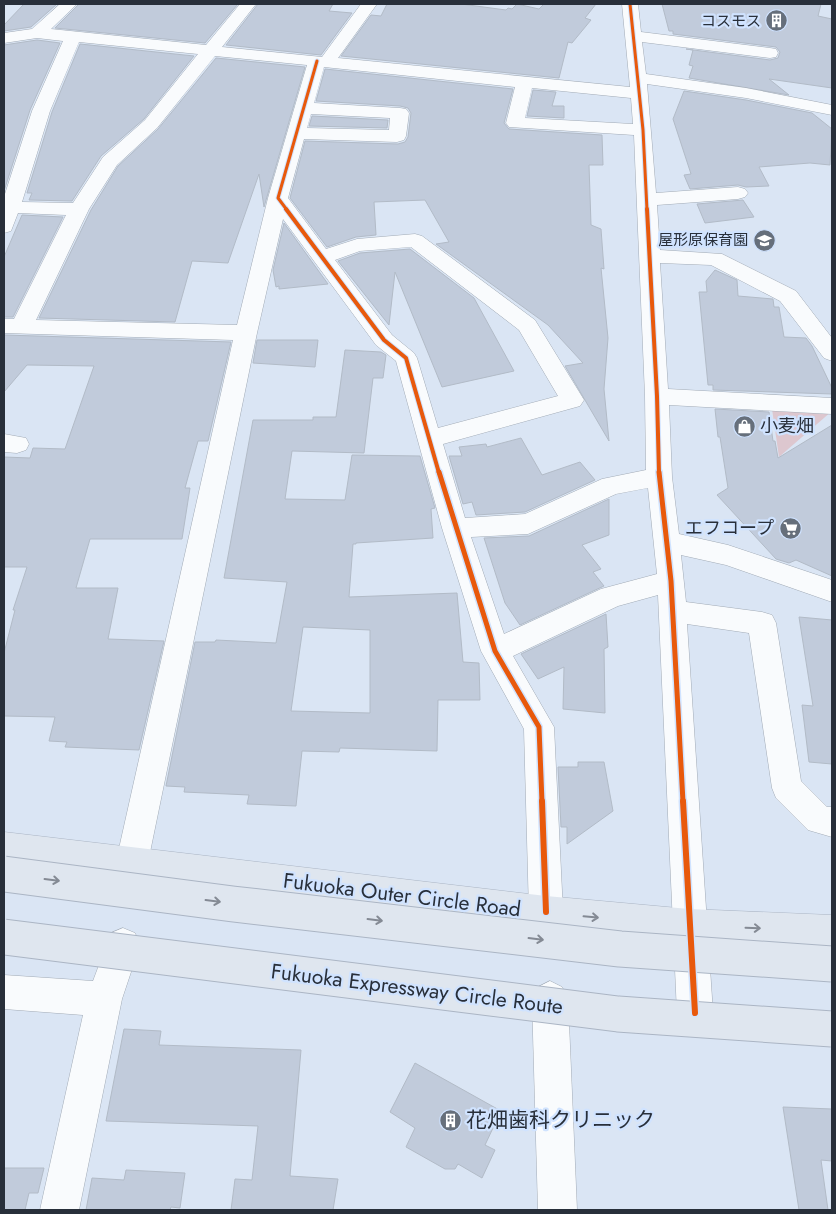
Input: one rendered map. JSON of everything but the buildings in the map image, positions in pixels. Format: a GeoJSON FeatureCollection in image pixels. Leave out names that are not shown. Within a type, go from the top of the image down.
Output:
{"type":"FeatureCollection","features":[{"type":"Feature","properties":{"kind":"highway","name":"Fukuoka Outer Circle Road"},"geometry":{"type":"LineString","coordinates":[[4,847],[546,912],[689,926],[832,932]]}},
{"type":"Feature","properties":{"kind":"highway"},"geometry":{"type":"LineString","coordinates":[[4,874],[233,904],[620,949],[832,964]]}},
{"type":"Feature","properties":{"kind":"highway"},"geometry":{"type":"LineString","coordinates":[[4,930],[550,999],[696,1013],[832,1021]]}},
{"type":"Feature","properties":{"kind":"highway","name":"Fukuoka Expressway Circle Route"},"geometry":{"type":"LineString","coordinates":[[4,937],[618,1014],[832,1029]]}},
{"type":"Feature","properties":{"kind":"street"},"geometry":{"type":"LineString","coordinates":[[38,33],[69,4]]}},
{"type":"Feature","properties":{"kind":"street"},"geometry":{"type":"LineString","coordinates":[[246,333],[13,326],[79,209],[110,161],[151,124],[248,4]]}},
{"type":"Feature","properties":{"kind":"street"},"geometry":{"type":"LineString","coordinates":[[132,862],[246,333],[278,198],[304,108],[322,62],[369,4]]}},
{"type":"Feature","properties":{"kind":"street"},"geometry":{"type":"LineString","coordinates":[[630,4],[643,130],[660,476],[671,581],[689,926],[696,1013]]}},
{"type":"Feature","properties":{"kind":"street"},"geometry":{"type":"LineString","coordinates":[[4,38],[38,33],[524,82],[639,85],[746,93],[832,110]]}},
{"type":"Feature","properties":{"kind":"street"},"geometry":{"type":"LineString","coordinates":[[634,36],[770,54]]}},
{"type":"Feature","properties":{"kind":"street"},"geometry":{"type":"LineString","coordinates":[[4,227],[7,207],[41,111],[73,37]]}},
{"type":"Feature","properties":{"kind":"street"},"geometry":{"type":"LineString","coordinates":[[524,82],[515,123],[643,130]]}},
{"type":"Feature","properties":{"kind":"street"},"geometry":{"type":"LineString","coordinates":[[296,133],[398,136],[400,113],[304,108]]}},
{"type":"Feature","properties":{"kind":"street"},"geometry":{"type":"LineString","coordinates":[[647,200],[738,193]]}},
{"type":"Feature","properties":{"kind":"street"},"geometry":{"type":"LineString","coordinates":[[278,198],[384,340],[406,358],[455,528],[495,651],[539,727],[546,912]]}},
{"type":"Feature","properties":{"kind":"street"},"geometry":{"type":"LineString","coordinates":[[7,207],[79,209]]}},
{"type":"Feature","properties":{"kind":"street"},"geometry":{"type":"LineString","coordinates":[[322,257],[357,246],[415,240],[527,325],[572,400],[429,439]]}},
{"type":"Feature","properties":{"kind":"street"},"geometry":{"type":"LineString","coordinates":[[650,256],[715,259],[788,296],[832,352]]}},
{"type":"Feature","properties":{"kind":"street"},"geometry":{"type":"LineString","coordinates":[[809,321],[832,323]]}},
{"type":"Feature","properties":{"kind":"street"},"geometry":{"type":"LineString","coordinates":[[657,396],[832,406]]}},
{"type":"Feature","properties":{"kind":"street"},"geometry":{"type":"LineString","coordinates":[[455,528],[528,524],[611,486],[660,476]]}},
{"type":"Feature","properties":{"kind":"street"},"geometry":{"type":"LineString","coordinates":[[666,542],[728,556],[832,591]]}},
{"type":"Feature","properties":{"kind":"street"},"geometry":{"type":"LineString","coordinates":[[495,651],[611,597],[671,581]]}},
{"type":"Feature","properties":{"kind":"street"},"geometry":{"type":"LineString","coordinates":[[672,611],[762,623],[787,788],[819,820],[832,822]]}},
{"type":"Feature","properties":{"kind":"street"},"geometry":{"type":"LineString","coordinates":[[59,1210],[104,999],[123,944]]}},
{"type":"Feature","properties":{"kind":"street"},"geometry":{"type":"LineString","coordinates":[[4,992],[104,999]]}},
{"type":"Feature","properties":{"kind":"street"},"geometry":{"type":"LineString","coordinates":[[550,999],[558,1210]]}},
{"type":"Feature","properties":{"kind":"shaded area"},"geometry":{"type":"Polygon","coordinates":[[[771,402],[832,406],[832,411],[779,457],[771,402]]]}},
{"type":"Feature","properties":{"kind":"cycle path"},"geometry":{"type":"LineString","coordinates":[[630,4],[643,130],[657,396],[659,477],[671,581],[695,1013]]}},
{"type":"Feature","properties":{"kind":"cycle path"},"geometry":{"type":"LineString","coordinates":[[317,61],[278,198],[384,340],[406,358],[455,528],[495,651],[539,727],[546,912]]}},
{"type":"Feature","properties":{"kind":"place","name":"コスモス"},"geometry":{"type":"Point","coordinates":[777,21]}},
{"type":"Feature","properties":{"kind":"place","name":"屋形原保育園"},"geometry":{"type":"Point","coordinates":[764,240]}},
{"type":"Feature","properties":{"kind":"place","name":"小麦畑"},"geometry":{"type":"Point","coordinates":[744,426]}},
{"type":"Feature","properties":{"kind":"place","name":"エフコープ"},"geometry":{"type":"Point","coordinates":[790,528]}},
{"type":"Feature","properties":{"kind":"place","name":"花畑歯科クリニック"},"geometry":{"type":"Point","coordinates":[450,1120]}}]}
